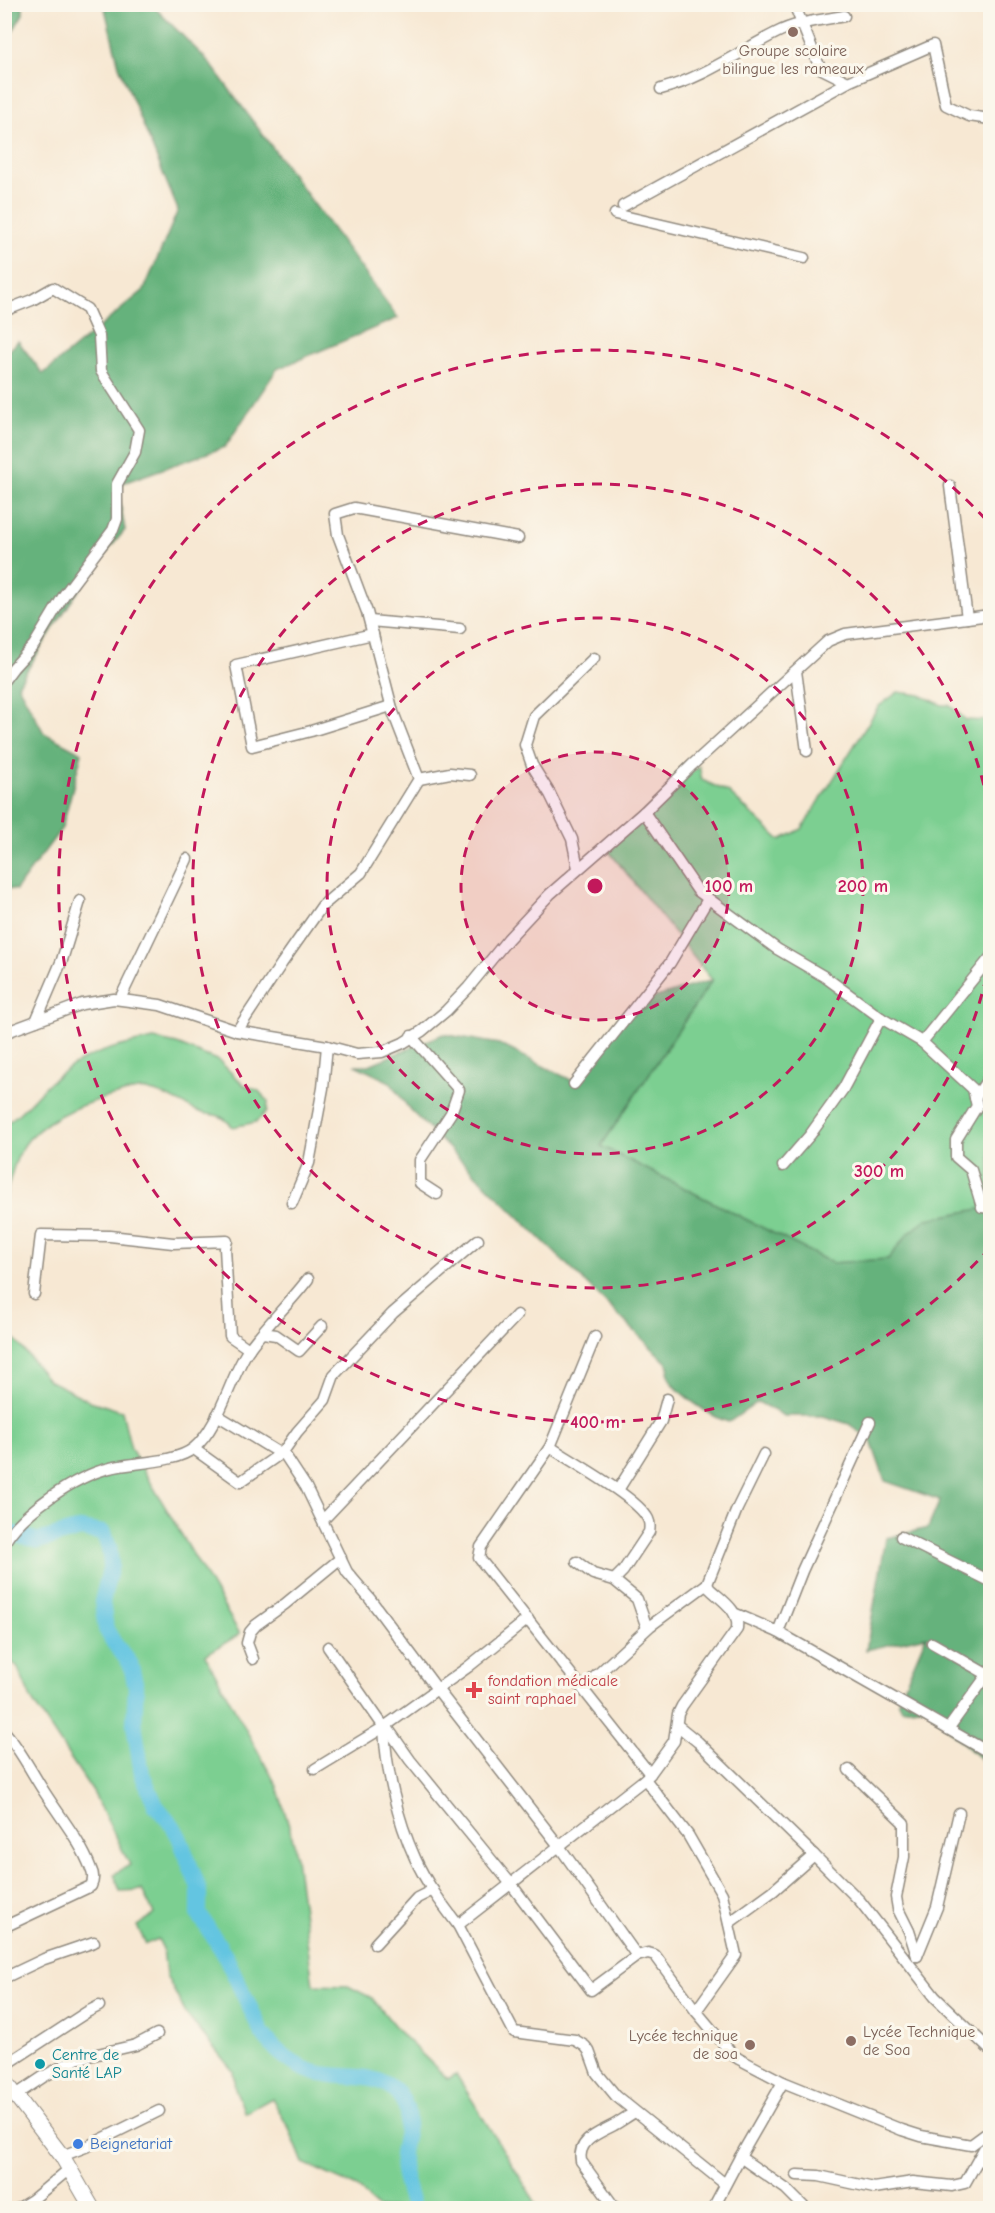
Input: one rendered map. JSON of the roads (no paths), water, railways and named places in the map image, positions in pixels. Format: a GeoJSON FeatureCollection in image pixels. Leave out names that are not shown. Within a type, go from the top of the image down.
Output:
{"type":"FeatureCollection","features":[{"type":"Feature","properties":{"kind":"main road"},"geometry":{"type":"LineString","coordinates":[[4,2080],[65,2163],[92,2208]]}},
{"type":"Feature","properties":{"kind":"street"},"geometry":{"type":"LineString","coordinates":[[794,4],[820,68],[848,82]]}},
{"type":"Feature","properties":{"kind":"street"},"geometry":{"type":"LineString","coordinates":[[661,89],[683,83],[777,32],[802,23],[844,16]]}},
{"type":"Feature","properties":{"kind":"street"},"geometry":{"type":"LineString","coordinates":[[804,258],[619,210],[848,82],[933,45],[946,105],[969,116],[990,119]]}},
{"type":"Feature","properties":{"kind":"street"},"geometry":{"type":"LineString","coordinates":[[4,311],[32,300],[52,288],[87,309],[99,336],[101,371],[139,430],[135,452],[117,484],[117,519],[113,530],[64,595],[34,645],[4,680]]}},
{"type":"Feature","properties":{"kind":"street"},"geometry":{"type":"LineString","coordinates":[[950,486],[967,618]]}},
{"type":"Feature","properties":{"kind":"street"},"geometry":{"type":"LineString","coordinates":[[419,779],[392,706],[370,621],[338,535],[335,514],[354,508],[518,538]]}},
{"type":"Feature","properties":{"kind":"street"},"geometry":{"type":"LineString","coordinates":[[4,1033],[82,1004],[96,1000],[120,999],[160,1005],[237,1031],[327,1046],[357,1054],[382,1052],[422,1031],[453,1003],[550,894],[644,812],[828,641],[845,634],[990,615]]}},
{"type":"Feature","properties":{"kind":"street"},"geometry":{"type":"LineString","coordinates":[[370,621],[460,629]]}},
{"type":"Feature","properties":{"kind":"street"},"geometry":{"type":"LineString","coordinates":[[373,634],[236,665],[252,746],[392,706]]}},
{"type":"Feature","properties":{"kind":"street"},"geometry":{"type":"LineString","coordinates":[[578,868],[572,839],[550,794],[532,765],[525,745],[534,716],[594,658]]}},
{"type":"Feature","properties":{"kind":"street"},"geometry":{"type":"LineString","coordinates":[[796,671],[807,751]]}},
{"type":"Feature","properties":{"kind":"street"},"geometry":{"type":"LineString","coordinates":[[237,1031],[322,906],[361,873],[419,779],[450,773],[470,775]]}},
{"type":"Feature","properties":{"kind":"street"},"geometry":{"type":"LineString","coordinates":[[644,812],[698,891],[777,949],[825,977],[881,1018],[922,1042],[973,1089],[977,1106],[956,1140],[956,1158],[971,1170],[982,1207],[990,1208]]}},
{"type":"Feature","properties":{"kind":"street"},"geometry":{"type":"LineString","coordinates":[[120,999],[187,860]]}},
{"type":"Feature","properties":{"kind":"street"},"geometry":{"type":"LineString","coordinates":[[574,1084],[670,963],[708,899]]}},
{"type":"Feature","properties":{"kind":"street"},"geometry":{"type":"LineString","coordinates":[[36,1021],[62,960],[80,901]]}},
{"type":"Feature","properties":{"kind":"street"},"geometry":{"type":"LineString","coordinates":[[922,1042],[990,958]]}},
{"type":"Feature","properties":{"kind":"street"},"geometry":{"type":"LineString","coordinates":[[783,1166],[810,1135],[843,1089],[881,1018]]}},
{"type":"Feature","properties":{"kind":"street"},"geometry":{"type":"LineString","coordinates":[[411,1036],[459,1090],[451,1113],[420,1160],[420,1183],[436,1194]]}},
{"type":"Feature","properties":{"kind":"street"},"geometry":{"type":"LineString","coordinates":[[292,1203],[309,1163],[323,1088],[327,1046]]}},
{"type":"Feature","properties":{"kind":"street"},"geometry":{"type":"LineString","coordinates":[[975,1098],[990,1076]]}},
{"type":"Feature","properties":{"kind":"street"},"geometry":{"type":"LineString","coordinates":[[34,1294],[41,1235],[110,1236],[173,1243],[226,1241],[230,1336],[249,1349]]}},
{"type":"Feature","properties":{"kind":"street"},"geometry":{"type":"LineString","coordinates":[[194,1449],[240,1482],[283,1452],[325,1400],[334,1375],[393,1313],[478,1240]]}},
{"type":"Feature","properties":{"kind":"street"},"geometry":{"type":"LineString","coordinates":[[4,1543],[17,1524],[50,1499],[88,1475],[111,1468],[150,1462],[194,1449],[206,1435],[217,1415],[249,1349],[308,1279]]}},
{"type":"Feature","properties":{"kind":"street"},"geometry":{"type":"LineString","coordinates":[[323,1520],[517,1315]]}},
{"type":"Feature","properties":{"kind":"street"},"geometry":{"type":"LineString","coordinates":[[263,1334],[276,1335],[299,1351],[322,1326]]}},
{"type":"Feature","properties":{"kind":"street"},"geometry":{"type":"LineString","coordinates":[[594,1337],[550,1447],[479,1552],[479,1558],[583,1688],[647,1776],[688,1835],[722,1894],[736,1955],[696,2011]]}},
{"type":"Feature","properties":{"kind":"street"},"geometry":{"type":"LineString","coordinates":[[618,1490],[661,1421],[667,1399]]}},
{"type":"Feature","properties":{"kind":"street"},"geometry":{"type":"LineString","coordinates":[[217,1415],[279,1453],[283,1452]]}},
{"type":"Feature","properties":{"kind":"street"},"geometry":{"type":"LineString","coordinates":[[778,1632],[802,1571],[870,1422]]}},
{"type":"Feature","properties":{"kind":"street"},"geometry":{"type":"LineString","coordinates":[[550,1447],[618,1490],[647,1516],[650,1525],[649,1532],[614,1580]]}},
{"type":"Feature","properties":{"kind":"street"},"geometry":{"type":"LineString","coordinates":[[283,1452],[306,1487],[347,1572],[559,1846],[637,1956]]}},
{"type":"Feature","properties":{"kind":"street"},"geometry":{"type":"LineString","coordinates":[[583,1688],[648,1628],[707,1584],[737,1509],[764,1454]]}},
{"type":"Feature","properties":{"kind":"street"},"geometry":{"type":"LineString","coordinates":[[901,1537],[990,1581]]}},
{"type":"Feature","properties":{"kind":"street"},"geometry":{"type":"LineString","coordinates":[[253,1659],[247,1643],[250,1632],[256,1625],[341,1558]]}},
{"type":"Feature","properties":{"kind":"street"},"geometry":{"type":"LineString","coordinates":[[577,1562],[592,1574],[614,1580],[637,1599],[648,1628]]}},
{"type":"Feature","properties":{"kind":"street"},"geometry":{"type":"LineString","coordinates":[[707,1584],[708,1588],[736,1614],[778,1632],[990,1752]]}},
{"type":"Feature","properties":{"kind":"street"},"geometry":{"type":"LineString","coordinates":[[458,1925],[647,1776],[674,1741],[678,1714],[682,1706],[737,1629],[736,1614]]}},
{"type":"Feature","properties":{"kind":"street"},"geometry":{"type":"LineString","coordinates":[[315,1769],[385,1727],[528,1619]]}},
{"type":"Feature","properties":{"kind":"street"},"geometry":{"type":"LineString","coordinates":[[933,1643],[990,1674],[948,1729]]}},
{"type":"Feature","properties":{"kind":"street"},"geometry":{"type":"LineString","coordinates":[[328,1647],[410,1760],[459,1818],[592,1990],[637,1956],[648,1953],[655,1955],[696,2011],[733,2055],[783,2082],[902,2130],[984,2147]]}},
{"type":"Feature","properties":{"kind":"street"},"geometry":{"type":"LineString","coordinates":[[677,1725],[698,1742],[860,1901],[935,1997],[990,2050]]}},
{"type":"Feature","properties":{"kind":"street"},"geometry":{"type":"LineString","coordinates":[[385,1727],[385,1745],[398,1806],[416,1860],[433,1890],[458,1925],[514,2032],[575,2040],[585,2046],[602,2080],[635,2112],[725,2184]]}},
{"type":"Feature","properties":{"kind":"street"},"geometry":{"type":"LineString","coordinates":[[4,1731],[18,1747],[66,1824],[91,1868],[94,1879],[91,1886],[4,1927]]}},
{"type":"Feature","properties":{"kind":"street"},"geometry":{"type":"LineString","coordinates":[[849,1770],[904,1823],[904,1857],[896,1897],[898,1909],[909,1931],[917,1956]]}},
{"type":"Feature","properties":{"kind":"street"},"geometry":{"type":"LineString","coordinates":[[912,1968],[937,1907],[959,1813]]}},
{"type":"Feature","properties":{"kind":"street"},"geometry":{"type":"LineString","coordinates":[[729,1923],[773,1891],[814,1855]]}},
{"type":"Feature","properties":{"kind":"street"},"geometry":{"type":"LineString","coordinates":[[375,1944],[417,1898],[433,1890]]}},
{"type":"Feature","properties":{"kind":"street"},"geometry":{"type":"LineString","coordinates":[[4,1978],[44,1959],[94,1942]]}},
{"type":"Feature","properties":{"kind":"street"},"geometry":{"type":"LineString","coordinates":[[4,2066],[99,2006]]}},
{"type":"Feature","properties":{"kind":"street"},"geometry":{"type":"LineString","coordinates":[[16,2095],[42,2076],[76,2059],[136,2045],[157,2034]]}},
{"type":"Feature","properties":{"kind":"street"},"geometry":{"type":"LineString","coordinates":[[713,2208],[783,2082]]}},
{"type":"Feature","properties":{"kind":"street"},"geometry":{"type":"LineString","coordinates":[[19,2208],[32,2200],[65,2163],[88,2146],[159,2112]]}},
{"type":"Feature","properties":{"kind":"street"},"geometry":{"type":"LineString","coordinates":[[615,2208],[581,2161],[580,2155],[582,2147],[590,2138],[635,2112]]}},
{"type":"Feature","properties":{"kind":"street"},"geometry":{"type":"LineString","coordinates":[[797,2175],[819,2176],[874,2188],[913,2182],[952,2186],[965,2183],[990,2131]]}},
{"type":"Feature","properties":{"kind":"street"},"geometry":{"type":"LineString","coordinates":[[740,2157],[786,2189],[805,2208]]}},
{"type":"Feature","properties":{"kind":"waterway"},"geometry":{"type":"LineString","coordinates":[[14,1534],[38,1541],[80,1529],[103,1533],[109,1547],[111,1565],[102,1602],[106,1629],[130,1663],[136,1686],[134,1724],[142,1774],[156,1806],[179,1837],[199,1889],[199,1914],[225,1955],[262,2033],[279,2052],[300,2067],[316,2073],[375,2080],[396,2091],[406,2108],[407,2123],[402,2166],[413,2208]]}},
{"type":"Feature","properties":{"kind":"place","name":"Groupe scolaire bilingue les rameaux"},"geometry":{"type":"Point","coordinates":[793,32]}},
{"type":"Feature","properties":{"kind":"place","name":"fondation médicale saint raphael"},"geometry":{"type":"Point","coordinates":[474,1690]}},
{"type":"Feature","properties":{"kind":"place","name":"Lycée Technique de Soa"},"geometry":{"type":"Point","coordinates":[851,2041]}},
{"type":"Feature","properties":{"kind":"place","name":"Lycée technique de soa"},"geometry":{"type":"Point","coordinates":[750,2045]}},
{"type":"Feature","properties":{"kind":"place","name":"Centre de Santé LAP"},"geometry":{"type":"Point","coordinates":[40,2064]}},
{"type":"Feature","properties":{"kind":"place","name":"Beignetariat"},"geometry":{"type":"Point","coordinates":[78,2144]}}]}
